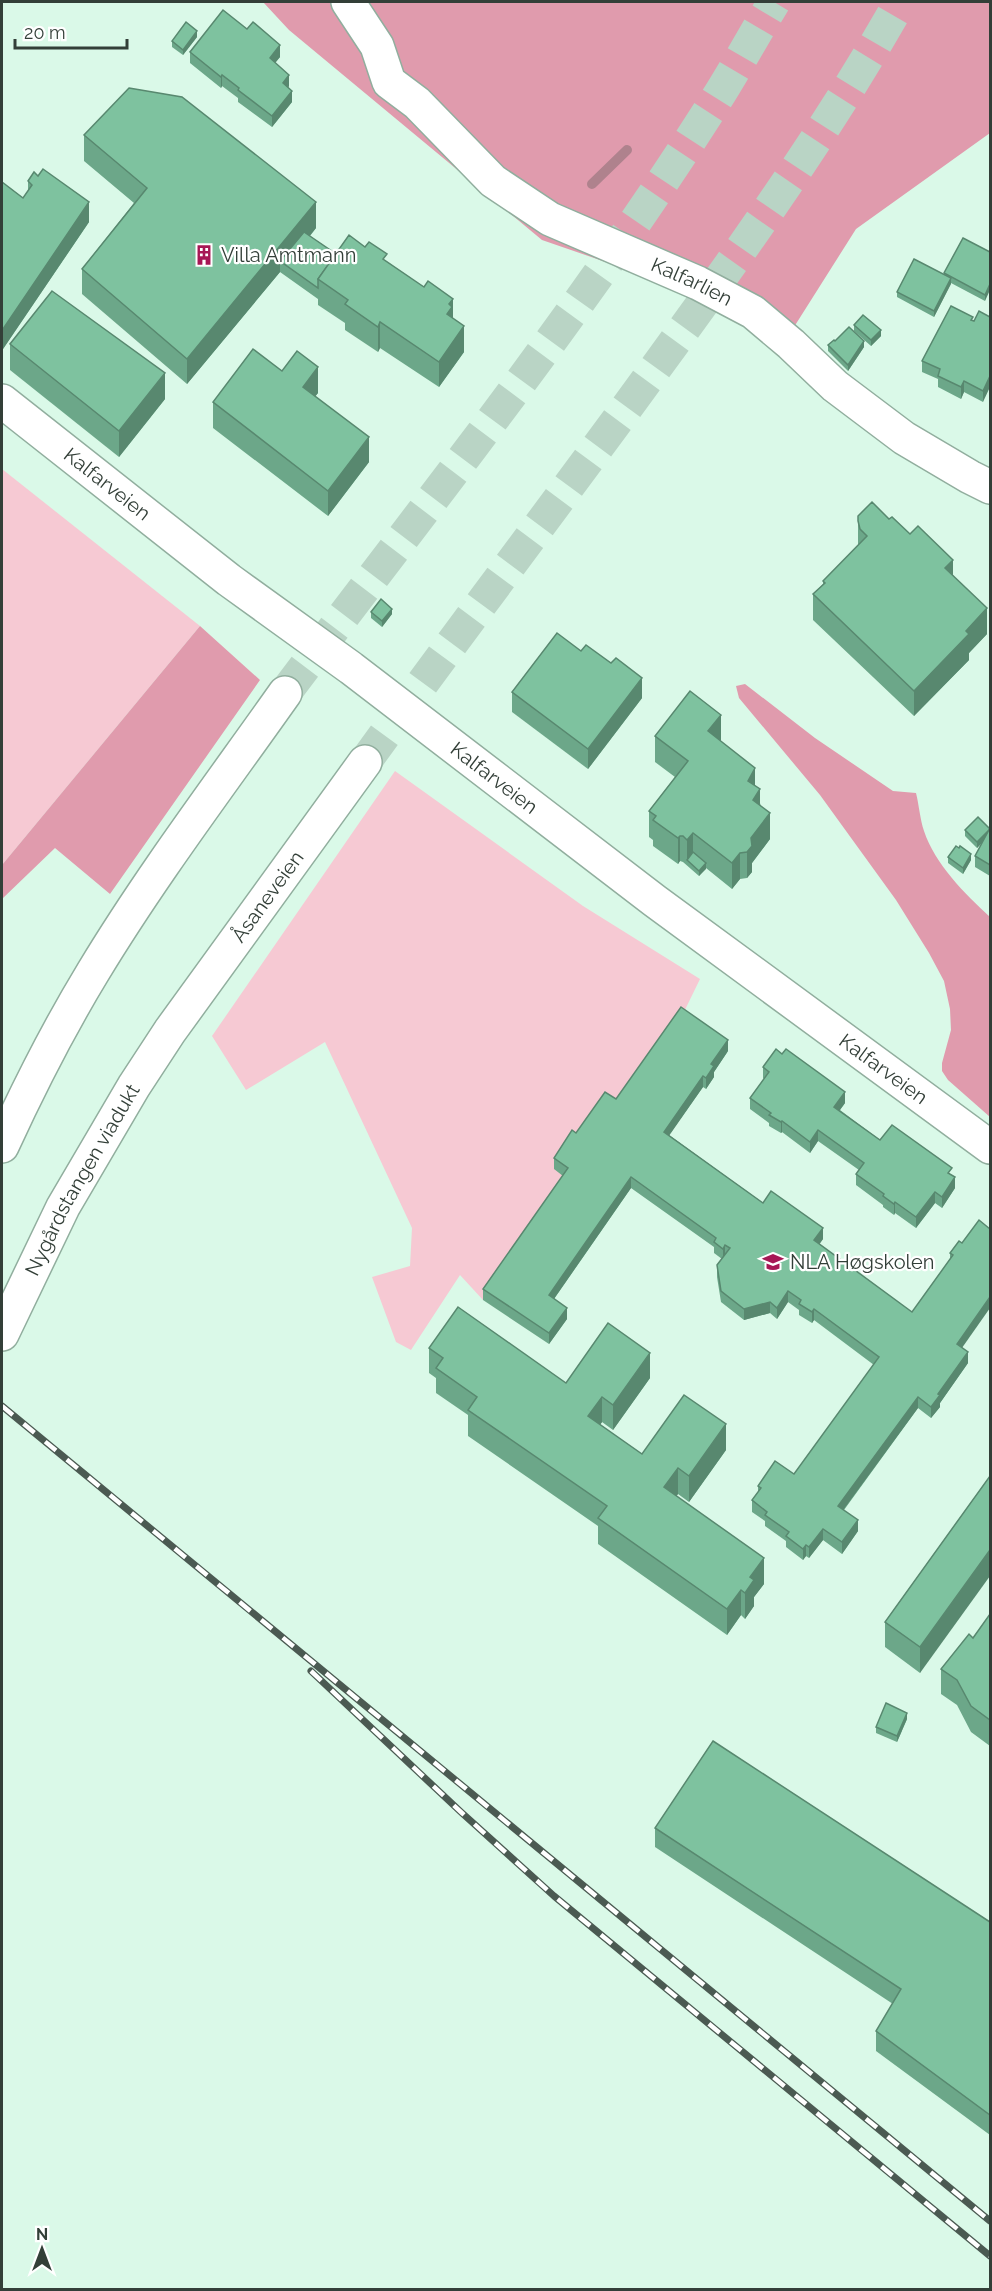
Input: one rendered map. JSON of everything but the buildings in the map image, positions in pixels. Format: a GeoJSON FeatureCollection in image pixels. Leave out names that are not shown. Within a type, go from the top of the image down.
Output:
{"type":"FeatureCollection","features":[{"type":"Feature","properties":{"kind":"main road","name":"Kalfarlien"},"geometry":{"type":"LineString","coordinates":[[348,2],[377,46],[389,82],[417,103],[493,181],[546,217],[689,279],[753,312],[835,386],[904,438],[990,487]]}},
{"type":"Feature","properties":{"kind":"main road","name":"Kalfarveien"},"geometry":{"type":"LineString","coordinates":[[2,400],[229,580],[351,668],[664,908],[990,1147]]}},
{"type":"Feature","properties":{"kind":"main road"},"geometry":{"type":"LineString","coordinates":[[2,1146],[58,1033],[119,929],[285,693]]}},
{"type":"Feature","properties":{"kind":"main road","name":"Åsaneveien"},"geometry":{"type":"LineString","coordinates":[[170,1031],[365,762]]}},
{"type":"Feature","properties":{"kind":"main road","name":"Nygårdstangen viadukt"},"geometry":{"type":"LineString","coordinates":[[2,1334],[36,1260],[91,1158],[170,1031]]}},
{"type":"Feature","properties":{"kind":"shaded area"},"geometry":{"type":"Polygon","coordinates":[[[263,2],[990,2],[990,133],[856,229],[794,327],[542,240],[289,30],[263,2]]]}},
{"type":"Feature","properties":{"kind":"shaded area"},"geometry":{"type":"Polygon","coordinates":[[[2,469],[200,626],[2,865],[2,469]]]}},
{"type":"Feature","properties":{"kind":"shaded area"},"geometry":{"type":"Polygon","coordinates":[[[200,626],[260,680],[110,894],[55,848],[2,899],[2,865],[200,626]]]}},
{"type":"Feature","properties":{"kind":"shaded area"},"geometry":{"type":"Polygon","coordinates":[[[745,684],[815,738],[893,791],[916,793],[921,822],[935,855],[961,888],[990,917],[990,1117],[948,1080],[942,1071],[951,1030],[950,1009],[944,981],[929,953],[896,900],[820,795],[739,698],[736,686],[745,684]]]}},
{"type":"Feature","properties":{"kind":"shaded area"},"geometry":{"type":"Polygon","coordinates":[[[395,771],[583,906],[700,979],[681,1018],[483,1300],[460,1275],[411,1350],[396,1342],[372,1277],[410,1266],[412,1228],[325,1042],[246,1090],[212,1036],[395,771]]]}},
{"type":"Feature","properties":{"kind":"waterway"},"geometry":{"type":"LineString","coordinates":[[592,184],[627,150]]}},
{"type":"Feature","properties":{"kind":"tunnel"},"geometry":{"type":"LineString","coordinates":[[285,693],[560,329],[714,103],[774,2]]}},
{"type":"Feature","properties":{"kind":"tunnel"},"geometry":{"type":"LineString","coordinates":[[365,762],[739,252],[823,129],[900,2]]}},
{"type":"Feature","properties":{"kind":"railway"},"geometry":{"type":"LineString","coordinates":[[2,1406],[990,2221]]}},
{"type":"Feature","properties":{"kind":"railway"},"geometry":{"type":"LineString","coordinates":[[311,1671],[554,1896],[990,2256]]}},
{"type":"Feature","properties":{"kind":"place","name":"Villa Amtmann"},"geometry":{"type":"Point","coordinates":[204,255]}},
{"type":"Feature","properties":{"kind":"place","name":"NLA Høgskolen"},"geometry":{"type":"Point","coordinates":[773,1262]}}]}
